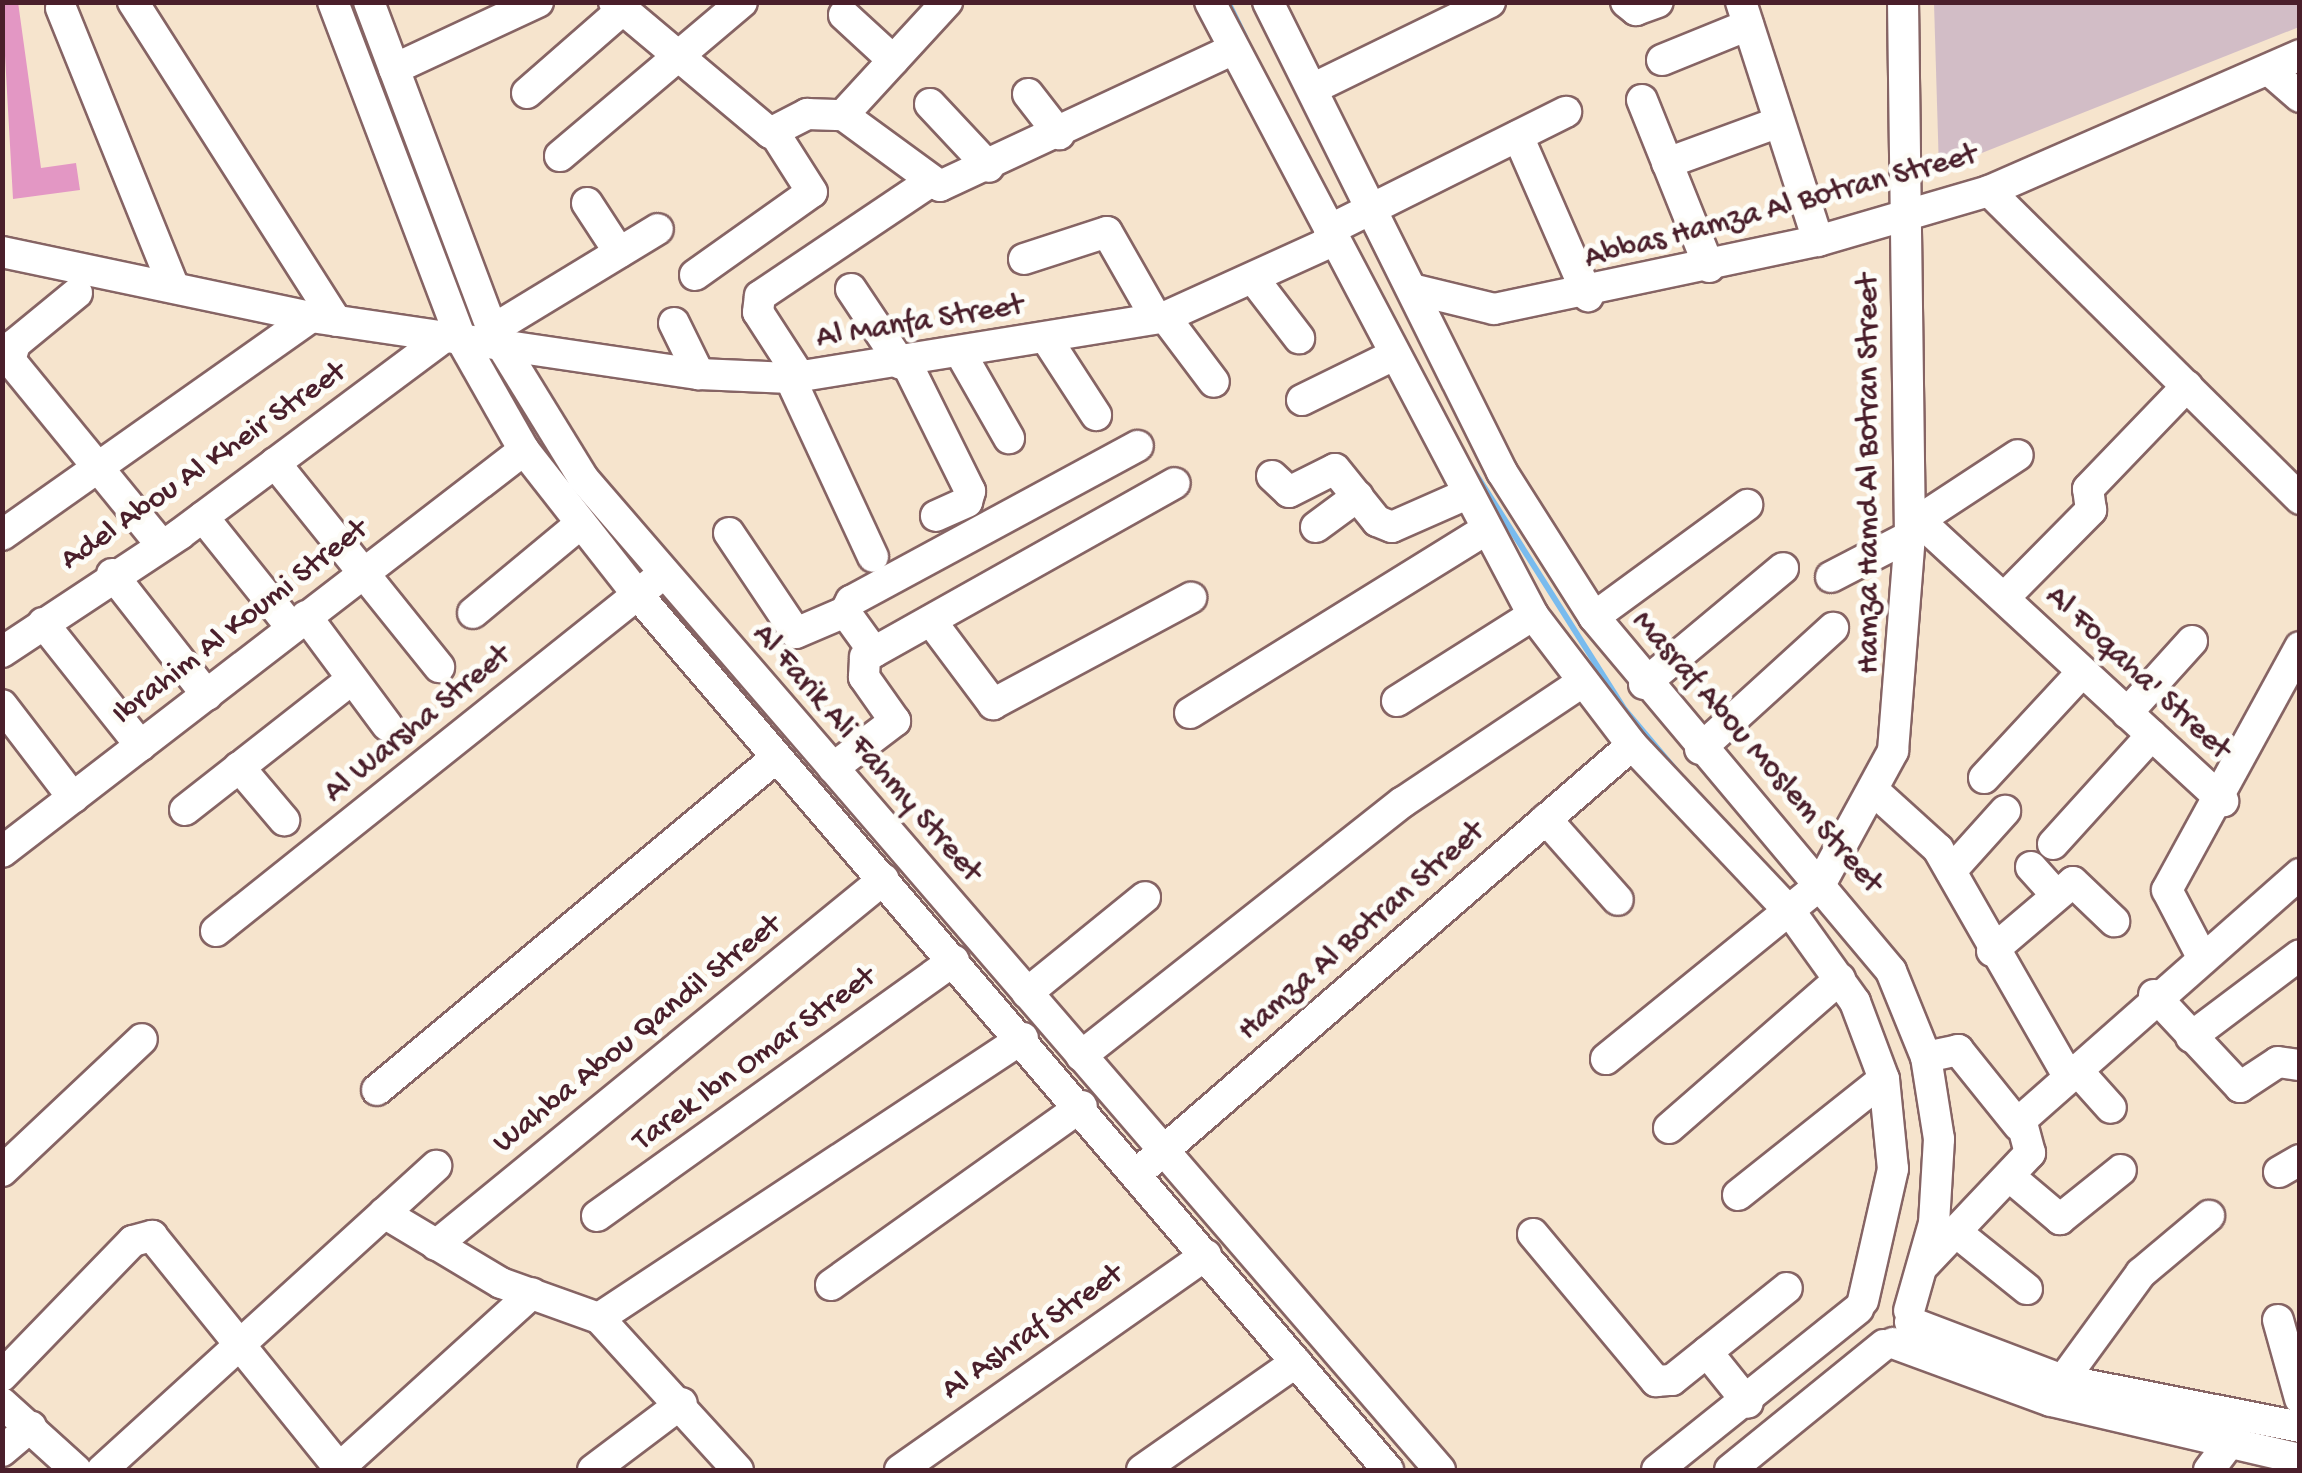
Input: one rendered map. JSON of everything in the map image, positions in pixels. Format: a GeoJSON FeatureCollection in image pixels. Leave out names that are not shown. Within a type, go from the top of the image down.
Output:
{"type":"FeatureCollection","features":[{"type":"Feature","properties":{"kind":"street"},"geometry":{"type":"LineString","coordinates":[[2,536],[324,319],[133,2]]}},
{"type":"Feature","properties":{"kind":"street"},"geometry":{"type":"LineString","coordinates":[[333,2],[453,339],[524,450],[636,594],[1082,1106],[1388,1470]]}},
{"type":"Feature","properties":{"kind":"street","name":"Al Farik Ali Fahmy Street"},"geometry":{"type":"LineString","coordinates":[[369,2],[496,338],[583,478],[1440,1470]]}},
{"type":"Feature","properties":{"kind":"street"},"geometry":{"type":"LineString","coordinates":[[394,70],[538,2]]}},
{"type":"Feature","properties":{"kind":"street"},"geometry":{"type":"LineString","coordinates":[[560,156],[682,61],[742,2]]}},
{"type":"Feature","properties":{"kind":"street"},"geometry":{"type":"LineString","coordinates":[[843,115],[947,2]]}},
{"type":"Feature","properties":{"kind":"street"},"geometry":{"type":"LineString","coordinates":[[1210,2],[1464,495],[1533,615],[1581,683],[1632,745],[1792,914],[1840,978],[1884,1079],[1893,1169],[1860,1305],[1865,1338],[1899,1330],[2063,1380],[2300,1427]]}},
{"type":"Feature","properties":{"kind":"street","name":"Masraf Abou Moslem Street"},"geometry":{"type":"LineString","coordinates":[[1268,2],[1502,472],[1594,617],[1644,684],[1891,971],[1926,1057],[1938,1168],[1925,1264],[1899,1330]]}},
{"type":"Feature","properties":{"kind":"street"},"geometry":{"type":"LineString","coordinates":[[1312,89],[1490,2]]}},
{"type":"Feature","properties":{"kind":"street"},"geometry":{"type":"LineString","coordinates":[[1626,2],[1636,10],[1658,2]]}},
{"type":"Feature","properties":{"kind":"street","name":"Hamza Hamd Al Botran Street"},"geometry":{"type":"LineString","coordinates":[[1606,1058],[1792,914],[1820,885],[1893,751],[1903,694],[1913,523],[1903,2]]}},
{"type":"Feature","properties":{"kind":"street"},"geometry":{"type":"LineString","coordinates":[[60,8],[172,286]]}},
{"type":"Feature","properties":{"kind":"street"},"geometry":{"type":"LineString","coordinates":[[527,94],[631,9],[682,61],[775,134],[812,192],[696,275]]}},
{"type":"Feature","properties":{"kind":"street"},"geometry":{"type":"LineString","coordinates":[[1662,60],[1745,14],[1818,241]]}},
{"type":"Feature","properties":{"kind":"street"},"geometry":{"type":"LineString","coordinates":[[844,16],[894,60]]}},
{"type":"Feature","properties":{"kind":"street"},"geometry":{"type":"LineString","coordinates":[[874,557],[795,378],[758,312],[760,296],[928,183],[989,167],[1234,49]]}},
{"type":"Feature","properties":{"kind":"street","name":"Abbas Hamza Al Botran Street"},"geometry":{"type":"LineString","coordinates":[[1412,289],[1464,308],[1588,296],[1818,241],[1988,191],[2300,55]]}},
{"type":"Feature","properties":{"kind":"street"},"geometry":{"type":"LineString","coordinates":[[2269,70],[2300,98]]}},
{"type":"Feature","properties":{"kind":"street"},"geometry":{"type":"LineString","coordinates":[[1028,94],[1059,134]]}},
{"type":"Feature","properties":{"kind":"street"},"geometry":{"type":"LineString","coordinates":[[1642,100],[1710,267]]}},
{"type":"Feature","properties":{"kind":"street"},"geometry":{"type":"LineString","coordinates":[[930,104],[989,167]]}},
{"type":"Feature","properties":{"kind":"street","name":"Al Manfa Street"},"geometry":{"type":"LineString","coordinates":[[2,252],[324,319],[453,339],[496,338],[699,374],[795,378],[904,364],[1160,318],[1256,282],[1372,206],[1566,112]]}},
{"type":"Feature","properties":{"kind":"street"},"geometry":{"type":"LineString","coordinates":[[775,134],[807,114],[843,115],[928,183]]}},
{"type":"Feature","properties":{"kind":"street"},"geometry":{"type":"LineString","coordinates":[[1667,164],[1779,122]]}},
{"type":"Feature","properties":{"kind":"street"},"geometry":{"type":"LineString","coordinates":[[1518,136],[1588,296]]}},
{"type":"Feature","properties":{"kind":"street"},"geometry":{"type":"LineString","coordinates":[[1988,191],[2300,499]]}},
{"type":"Feature","properties":{"kind":"street"},"geometry":{"type":"LineString","coordinates":[[586,203],[619,252]]}},
{"type":"Feature","properties":{"kind":"street"},"geometry":{"type":"LineString","coordinates":[[496,338],[658,229]]}},
{"type":"Feature","properties":{"kind":"street"},"geometry":{"type":"LineString","coordinates":[[1024,258],[1106,232],[1160,318],[1214,382]]}},
{"type":"Feature","properties":{"kind":"street"},"geometry":{"type":"LineString","coordinates":[[1256,282],[1299,338]]}},
{"type":"Feature","properties":{"kind":"street"},"geometry":{"type":"LineString","coordinates":[[852,290],[904,364],[970,491],[968,502],[936,516]]}},
{"type":"Feature","properties":{"kind":"street"},"geometry":{"type":"LineString","coordinates":[[76,294],[16,344],[10,360],[158,542]]}},
{"type":"Feature","properties":{"kind":"street"},"geometry":{"type":"LineString","coordinates":[[674,323],[699,374]]}},
{"type":"Feature","properties":{"kind":"street"},"geometry":{"type":"LineString","coordinates":[[1302,400],[1431,326]]}},
{"type":"Feature","properties":{"kind":"street"},"geometry":{"type":"LineString","coordinates":[[1046,338],[1096,415]]}},
{"type":"Feature","properties":{"kind":"street","name":"Adel Abou Al Kheir Street"},"geometry":{"type":"LineString","coordinates":[[5,644],[42,623],[158,542],[203,517],[453,339]]}},
{"type":"Feature","properties":{"kind":"street"},"geometry":{"type":"LineString","coordinates":[[962,354],[1009,438]]}},
{"type":"Feature","properties":{"kind":"street","name":"Al Foqaha' Street"},"geometry":{"type":"LineString","coordinates":[[2004,598],[2091,510],[2088,489],[2187,386]]}},
{"type":"Feature","properties":{"kind":"street"},"geometry":{"type":"LineString","coordinates":[[729,533],[796,634],[845,612],[851,600],[1138,446]]}},
{"type":"Feature","properties":{"kind":"street","name":"Ibrahim Al Koumi Street"},"geometry":{"type":"LineString","coordinates":[[5,845],[73,798],[524,450]]}},
{"type":"Feature","properties":{"kind":"street"},"geometry":{"type":"LineString","coordinates":[[1831,576],[2018,455]]}},
{"type":"Feature","properties":{"kind":"street"},"geometry":{"type":"LineString","coordinates":[[275,463],[439,667]]}},
{"type":"Feature","properties":{"kind":"street"},"geometry":{"type":"LineString","coordinates":[[1272,476],[1289,492],[1335,470],[1392,527],[1464,495]]}},
{"type":"Feature","properties":{"kind":"street"},"geometry":{"type":"LineString","coordinates":[[808,792],[893,728],[861,667],[874,652],[1174,483]]}},
{"type":"Feature","properties":{"kind":"street"},"geometry":{"type":"LineString","coordinates":[[1316,527],[1358,496]]}},
{"type":"Feature","properties":{"kind":"street"},"geometry":{"type":"LineString","coordinates":[[1594,617],[1747,505]]}},
{"type":"Feature","properties":{"kind":"street"},"geometry":{"type":"LineString","coordinates":[[203,517],[352,678],[387,726]]}},
{"type":"Feature","properties":{"kind":"street","name":"Al Foqaha' Street"},"geometry":{"type":"LineString","coordinates":[[1913,523],[2004,598],[2223,801]]}},
{"type":"Feature","properties":{"kind":"street"},"geometry":{"type":"LineString","coordinates":[[473,613],[578,524]]}},
{"type":"Feature","properties":{"kind":"street"},"geometry":{"type":"LineString","coordinates":[[1190,713],[1485,530]]}},
{"type":"Feature","properties":{"kind":"street"},"geometry":{"type":"LineString","coordinates":[[1644,684],[1783,568]]}},
{"type":"Feature","properties":{"kind":"street"},"geometry":{"type":"LineString","coordinates":[[112,574],[207,695]]}},
{"type":"Feature","properties":{"kind":"street","name":"Al Warsha Street"},"geometry":{"type":"LineString","coordinates":[[216,930],[664,574]]}},
{"type":"Feature","properties":{"kind":"street"},"geometry":{"type":"LineString","coordinates":[[931,621],[992,704],[1192,598]]}},
{"type":"Feature","properties":{"kind":"street"},"geometry":{"type":"LineString","coordinates":[[845,612],[874,652]]}},
{"type":"Feature","properties":{"kind":"street"},"geometry":{"type":"LineString","coordinates":[[1397,701],[1533,615]]}},
{"type":"Feature","properties":{"kind":"street"},"geometry":{"type":"LineString","coordinates":[[42,623],[140,746]]}},
{"type":"Feature","properties":{"kind":"street"},"geometry":{"type":"LineString","coordinates":[[1700,749],[1833,628]]}},
{"type":"Feature","properties":{"kind":"street"},"geometry":{"type":"LineString","coordinates":[[2127,712],[2192,641]]}},
{"type":"Feature","properties":{"kind":"street","name":"Al Foqaha' Street"},"geometry":{"type":"LineString","coordinates":[[2200,953],[2167,890],[2223,801],[2297,658]]}},
{"type":"Feature","properties":{"kind":"street"},"geometry":{"type":"LineString","coordinates":[[1984,778],[2082,672]]}},
{"type":"Feature","properties":{"kind":"street"},"geometry":{"type":"LineString","coordinates":[[185,810],[352,678]]}},
{"type":"Feature","properties":{"kind":"street"},"geometry":{"type":"LineString","coordinates":[[1081,1056],[1403,802],[1581,683]]}},
{"type":"Feature","properties":{"kind":"street"},"geometry":{"type":"LineString","coordinates":[[2,705],[73,798]]}},
{"type":"Feature","properties":{"kind":"street"},"geometry":{"type":"LineString","coordinates":[[2053,844],[2152,736]]}},
{"type":"Feature","properties":{"kind":"street","name":"Hamza Al Botran Street"},"geometry":{"type":"LineString","coordinates":[[1138,1173],[1632,745]]}},
{"type":"Feature","properties":{"kind":"street"},"geometry":{"type":"LineString","coordinates":[[377,1090],[778,757]]}},
{"type":"Feature","properties":{"kind":"street"},"geometry":{"type":"LineString","coordinates":[[239,767],[284,820]]}},
{"type":"Feature","properties":{"kind":"street"},"geometry":{"type":"LineString","coordinates":[[1873,790],[1923,830],[1950,871],[1992,951],[2072,1072],[2111,1108]]}},
{"type":"Feature","properties":{"kind":"street"},"geometry":{"type":"LineString","coordinates":[[1950,871],[2005,811]]}},
{"type":"Feature","properties":{"kind":"street"},"geometry":{"type":"LineString","coordinates":[[1546,819],[1618,900]]}},
{"type":"Feature","properties":{"kind":"street"},"geometry":{"type":"LineString","coordinates":[[2031,867],[2056,895]]}},
{"type":"Feature","properties":{"kind":"street"},"geometry":{"type":"LineString","coordinates":[[2019,1126],[2200,953],[2300,874]]}},
{"type":"Feature","properties":{"kind":"street","name":"Wahba Abou Qandil Street"},"geometry":{"type":"LineString","coordinates":[[436,1245],[884,879]]}},
{"type":"Feature","properties":{"kind":"street"},"geometry":{"type":"LineString","coordinates":[[1992,951],[2076,882],[2114,921]]}},
{"type":"Feature","properties":{"kind":"street"},"geometry":{"type":"LineString","coordinates":[[1027,993],[1145,897]]}},
{"type":"Feature","properties":{"kind":"street"},"geometry":{"type":"LineString","coordinates":[[2190,1037],[2300,955]]}},
{"type":"Feature","properties":{"kind":"street","name":"Tarek Ibn Omar Street"},"geometry":{"type":"LineString","coordinates":[[597,1216],[954,960]]}},
{"type":"Feature","properties":{"kind":"street"},"geometry":{"type":"LineString","coordinates":[[1668,1128],[1840,978]]}},
{"type":"Feature","properties":{"kind":"street"},"geometry":{"type":"LineString","coordinates":[[2154,995],[2232,1082],[2248,1086],[2285,1059],[2300,1066]]}},
{"type":"Feature","properties":{"kind":"street"},"geometry":{"type":"LineString","coordinates":[[599,1318],[1023,1038]]}},
{"type":"Feature","properties":{"kind":"street"},"geometry":{"type":"LineString","coordinates":[[2,1171],[142,1040]]}},
{"type":"Feature","properties":{"kind":"street"},"geometry":{"type":"LineString","coordinates":[[1925,1264],[2030,1153],[2019,1126],[1958,1050],[1926,1057]]}},
{"type":"Feature","properties":{"kind":"street"},"geometry":{"type":"LineString","coordinates":[[1738,1195],[1884,1079]]}},
{"type":"Feature","properties":{"kind":"street"},"geometry":{"type":"LineString","coordinates":[[831,1285],[1082,1106]]}},
{"type":"Feature","properties":{"kind":"street"},"geometry":{"type":"LineString","coordinates":[[102,1470],[436,1166]]}},
{"type":"Feature","properties":{"kind":"street"},"geometry":{"type":"LineString","coordinates":[[2010,1176],[2060,1218],[2121,1170]]}},
{"type":"Feature","properties":{"kind":"street"},"geometry":{"type":"LineString","coordinates":[[384,1212],[436,1245],[532,1294],[599,1318],[682,1404],[738,1470]]}},
{"type":"Feature","properties":{"kind":"street"},"geometry":{"type":"LineString","coordinates":[[2063,1380],[2141,1273],[2209,1216]]}},
{"type":"Feature","properties":{"kind":"street"},"geometry":{"type":"LineString","coordinates":[[1956,1232],[2027,1289]]}},
{"type":"Feature","properties":{"kind":"street"},"geometry":{"type":"LineString","coordinates":[[1532,1234],[1649,1378],[1672,1380],[1787,1288]]}},
{"type":"Feature","properties":{"kind":"street"},"geometry":{"type":"LineString","coordinates":[[2,1376],[142,1236],[162,1240],[339,1470],[532,1294]]}},
{"type":"Feature","properties":{"kind":"street","name":"Al Ashraf Street"},"geometry":{"type":"LineString","coordinates":[[900,1470],[1206,1255]]}},
{"type":"Feature","properties":{"kind":"street"},"geometry":{"type":"LineString","coordinates":[[1657,1470],[1748,1403],[1860,1305],[1895,1294],[1899,1330]]}},
{"type":"Feature","properties":{"kind":"street"},"geometry":{"type":"LineString","coordinates":[[2278,1320],[2300,1399]]}},
{"type":"Feature","properties":{"kind":"street"},"geometry":{"type":"LineString","coordinates":[[1899,1330],[2052,1401],[2228,1445],[2300,1458]]}},
{"type":"Feature","properties":{"kind":"street"},"geometry":{"type":"LineString","coordinates":[[1730,1470],[1766,1461],[1899,1330]]}},
{"type":"Feature","properties":{"kind":"street"},"geometry":{"type":"LineString","coordinates":[[1707,1352],[1748,1403]]}},
{"type":"Feature","properties":{"kind":"street"},"geometry":{"type":"LineString","coordinates":[[1142,1470],[1296,1362]]}},
{"type":"Feature","properties":{"kind":"street"},"geometry":{"type":"LineString","coordinates":[[2,1404],[76,1470]]}},
{"type":"Feature","properties":{"kind":"street"},"geometry":{"type":"LineString","coordinates":[[594,1470],[682,1404]]}},
{"type":"Feature","properties":{"kind":"street"},"geometry":{"type":"LineString","coordinates":[[2,1451],[31,1428]]}},
{"type":"Feature","properties":{"kind":"street"},"geometry":{"type":"LineString","coordinates":[[2209,1470],[2228,1445]]}},
{"type":"Feature","properties":{"kind":"shaded area"},"geometry":{"type":"Polygon","coordinates":[[[1934,3],[2299,3],[2299,27],[1939,170],[1934,3]]]}},
{"type":"Feature","properties":{"kind":"building"},"geometry":{"type":"Polygon","coordinates":[[[2,2],[18,2],[41,168],[76,163],[80,190],[13,199],[2,2]]]}},
{"type":"Feature","properties":{"kind":"waterway"},"geometry":{"type":"LineString","coordinates":[[1228,2],[1245,37]]}},
{"type":"Feature","properties":{"kind":"waterway"},"geometry":{"type":"LineString","coordinates":[[1472,468],[1625,710],[1674,768]]}}]}
